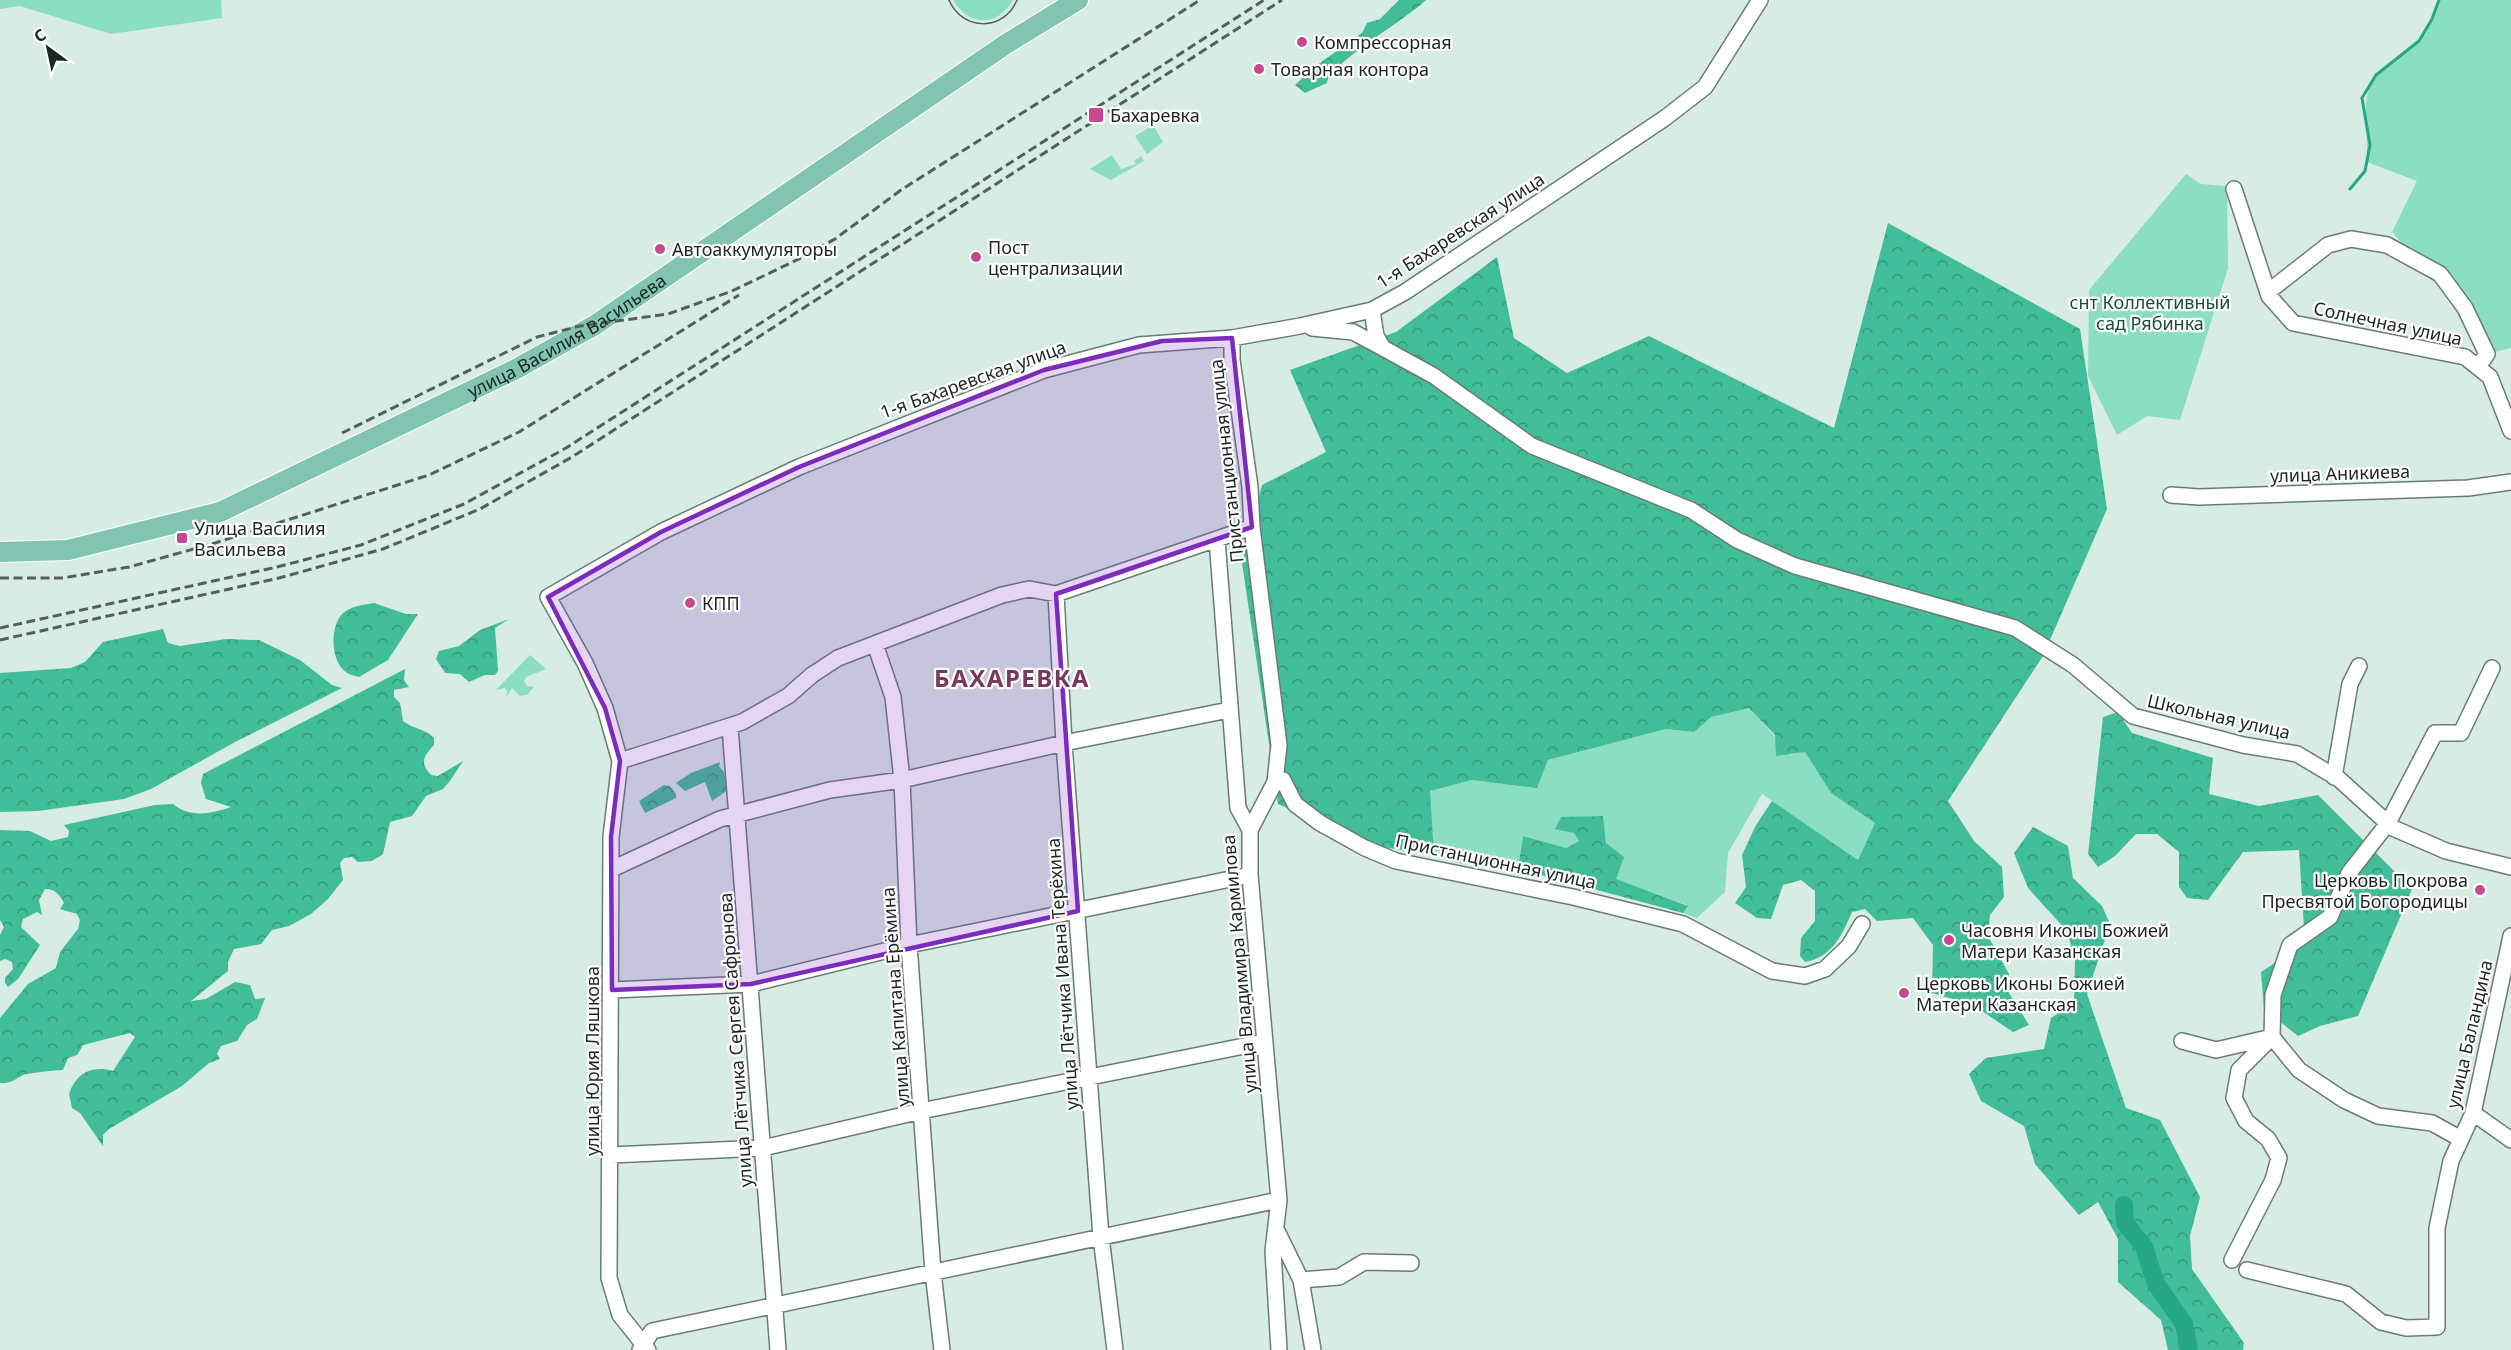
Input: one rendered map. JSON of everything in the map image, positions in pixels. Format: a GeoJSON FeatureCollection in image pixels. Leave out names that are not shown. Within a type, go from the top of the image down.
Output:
{"type":"FeatureCollection","features":[{"type":"Feature","properties":{"kind":"main road","name":"улица Василия Васильева"},"geometry":{"type":"LineString","coordinates":[[0,552],[68,550],[220,512],[524,365],[595,326],[1006,44],[1078,0]]}},
{"type":"Feature","properties":{"kind":"street","name":"1-я Бахаревская улица"},"geometry":{"type":"LineString","coordinates":[[620,761],[611,725],[601,699],[548,597],[661,532],[712,507],[799,467],[1013,381],[1139,345],[1232,338],[1372,310],[1405,292],[1665,118],[1705,87],[1760,0]]}},
{"type":"Feature","properties":{"kind":"street"},"geometry":{"type":"LineString","coordinates":[[2234,189],[2268,292],[2328,244],[2351,238],[2387,244],[2440,274],[2465,308],[2487,354],[2478,367],[2490,376],[2511,432]]}},
{"type":"Feature","properties":{"kind":"street","name":"Солнечная улица"},"geometry":{"type":"LineString","coordinates":[[2268,292],[2293,323],[2464,357],[2478,367]]}},
{"type":"Feature","properties":{"kind":"street"},"geometry":{"type":"LineString","coordinates":[[1372,310],[1376,336],[1383,348]]}},
{"type":"Feature","properties":{"kind":"street","name":"Школьная улица"},"geometry":{"type":"LineString","coordinates":[[1300,326],[1353,332],[1434,376],[1532,446],[1691,510],[1737,540],[1795,566],[2015,628],[2073,665],[2110,694],[2133,716],[2243,745],[2297,754],[2334,777],[2388,823],[2446,851],[2511,867]]}},
{"type":"Feature","properties":{"kind":"street","name":"Пристанционная улица"},"geometry":{"type":"LineString","coordinates":[[1232,338],[1252,527],[1279,745],[1275,782],[1283,780],[1295,804],[1320,823],[1365,848],[1396,861],[1552,892],[1683,924],[1772,971],[1804,976],[1824,969],[1849,946],[1862,924]]}},
{"type":"Feature","properties":{"kind":"street","name":"улица Аникиева"},"geometry":{"type":"LineString","coordinates":[[2170,495],[2199,497],[2468,488],[2511,482]]}},
{"type":"Feature","properties":{"kind":"street"},"geometry":{"type":"LineString","coordinates":[[620,761],[730,727],[774,705],[829,663],[1010,593],[1039,589],[1056,594],[1252,527]]}},
{"type":"Feature","properties":{"kind":"street","name":"улица Владимира Кармилова"},"geometry":{"type":"LineString","coordinates":[[1217,540],[1238,808],[1250,830],[1250,875],[1279,1200],[1273,1251],[1279,1350]]}},
{"type":"Feature","properties":{"kind":"street","name":"улица Лётчика Ивана Терёхина"},"geometry":{"type":"LineString","coordinates":[[1056,594],[1064,743],[1101,1237],[1115,1350]]}},
{"type":"Feature","properties":{"kind":"street","name":"улица Капитана Ерёмина"},"geometry":{"type":"LineString","coordinates":[[875,644],[893,697],[903,780],[909,945],[933,1272],[942,1350]]}},
{"type":"Feature","properties":{"kind":"street"},"geometry":{"type":"LineString","coordinates":[[2334,777],[2350,684],[2359,666]]}},
{"type":"Feature","properties":{"kind":"street"},"geometry":{"type":"LineString","coordinates":[[2461,1138],[2432,1123],[2378,1116],[2344,1100],[2299,1070],[2272,1037],[2273,994],[2290,945],[2330,917],[2349,873],[2388,823],[2435,733],[2461,733],[2492,668]]}},
{"type":"Feature","properties":{"kind":"street"},"geometry":{"type":"LineString","coordinates":[[612,869],[704,825],[830,790],[903,780],[1064,743],[1229,710]]}},
{"type":"Feature","properties":{"kind":"street","name":"улица Лётчика Сергея Сафронова"},"geometry":{"type":"LineString","coordinates":[[730,727],[778,1350]]}},
{"type":"Feature","properties":{"kind":"street","name":"улица Юрия Ляшкова"},"geometry":{"type":"LineString","coordinates":[[620,761],[612,816],[611,1292],[620,1315],[643,1348]]}},
{"type":"Feature","properties":{"kind":"street"},"geometry":{"type":"LineString","coordinates":[[1250,830],[1275,782]]}},
{"type":"Feature","properties":{"kind":"street"},"geometry":{"type":"LineString","coordinates":[[612,990],[751,984],[909,945],[1250,875]]}},
{"type":"Feature","properties":{"kind":"street","name":"улица Баландина"},"geometry":{"type":"LineString","coordinates":[[2247,1270],[2346,1294],[2381,1322],[2406,1328],[2437,1327],[2437,1228],[2451,1161],[2473,1113],[2511,936]]}},
{"type":"Feature","properties":{"kind":"street"},"geometry":{"type":"LineString","coordinates":[[2182,1041],[2216,1050],[2272,1037]]}},
{"type":"Feature","properties":{"kind":"street"},"geometry":{"type":"LineString","coordinates":[[2232,1260],[2273,1180],[2279,1158],[2268,1139],[2246,1121],[2234,1098],[2239,1070],[2272,1037]]}},
{"type":"Feature","properties":{"kind":"street"},"geometry":{"type":"LineString","coordinates":[[611,1155],[763,1148],[921,1111],[1264,1042]]}},
{"type":"Feature","properties":{"kind":"street"},"geometry":{"type":"LineString","coordinates":[[2473,1113],[2511,1140]]}},
{"type":"Feature","properties":{"kind":"street"},"geometry":{"type":"LineString","coordinates":[[643,1348],[652,1331],[1279,1200]]}},
{"type":"Feature","properties":{"kind":"street"},"geometry":{"type":"LineString","coordinates":[[1277,1231],[1301,1280],[1313,1350]]}},
{"type":"Feature","properties":{"kind":"street"},"geometry":{"type":"LineString","coordinates":[[1301,1280],[1339,1277],[1364,1262],[1411,1263]]}},
{"type":"Feature","properties":{"kind":"highlighted area"},"geometry":{"type":"Polygon","coordinates":[[[1232,338],[1252,527],[1056,594],[1078,911],[751,984],[612,990],[611,837],[620,761],[605,708],[548,597],[661,532],[799,467],[1044,370],[1162,341],[1232,338]]]}},
{"type":"Feature","properties":{"kind":"green space"},"geometry":{"type":"Polygon","coordinates":[[[0,0],[221,0],[222,18],[111,34],[20,6],[0,9],[0,0]]]}},
{"type":"Feature","properties":{"kind":"green space"},"geometry":{"type":"Polygon","coordinates":[[[953,0],[1013,0],[1000,15],[983,20],[967,15],[953,0]]]}},
{"type":"Feature","properties":{"kind":"green space"},"geometry":{"type":"Polygon","coordinates":[[[1399,0],[1426,0],[1341,64],[1331,74],[1327,83],[1305,93],[1295,85],[1313,68],[1362,33],[1367,23],[1380,19],[1399,0]]]}},
{"type":"Feature","properties":{"kind":"green space"},"geometry":{"type":"Polygon","coordinates":[[[2440,0],[2511,0],[2511,348],[2495,352],[2392,232],[2417,181],[2367,162],[2366,111],[2370,88],[2379,74],[2421,37],[2433,19],[2440,0]]]}},
{"type":"Feature","properties":{"kind":"green space"},"geometry":{"type":"Polygon","coordinates":[[[1153,125],[1163,142],[1147,154],[1135,136],[1153,125]]]}},
{"type":"Feature","properties":{"kind":"green space"},"geometry":{"type":"Polygon","coordinates":[[[1112,155],[1121,169],[1136,164],[1134,161],[1141,156],[1144,161],[1111,180],[1090,169],[1112,155]]]}},
{"type":"Feature","properties":{"kind":"green space","name":"снт Коллективный сад Рябинка"},"geometry":{"type":"Polygon","coordinates":[[[2186,174],[2201,184],[2227,186],[2228,268],[2180,420],[2147,416],[2117,435],[2088,376],[2089,290],[2186,174]]]}},
{"type":"Feature","properties":{"kind":"green space"},"geometry":{"type":"Polygon","coordinates":[[[1888,223],[2080,329],[2107,509],[2043,656],[1948,801],[1974,841],[2002,867],[2004,897],[1990,915],[1988,936],[2009,974],[2009,993],[2029,1025],[2013,1032],[1973,1005],[1932,993],[1933,945],[1913,918],[1877,921],[1865,909],[1852,912],[1835,944],[1822,955],[1805,962],[1800,956],[1801,938],[1815,921],[1815,891],[1801,880],[1783,885],[1771,919],[1757,918],[1735,903],[1746,887],[1742,855],[1756,825],[1772,801],[1858,860],[1875,823],[1831,793],[1805,752],[1776,756],[1775,735],[1749,708],[1711,717],[1694,732],[1666,729],[1548,760],[1537,788],[1472,780],[1430,791],[1434,855],[1369,845],[1278,804],[1242,563],[1262,485],[1326,452],[1290,370],[1396,332],[1497,257],[1514,338],[1567,373],[1649,336],[1834,428],[1888,223]]]}},
{"type":"Feature","properties":{"kind":"green space"},"geometry":{"type":"Polygon","coordinates":[[[374,603],[406,614],[418,614],[388,660],[359,677],[347,673],[337,660],[334,644],[335,627],[345,611],[374,603]]]}},
{"type":"Feature","properties":{"kind":"green space"},"geometry":{"type":"Polygon","coordinates":[[[509,619],[495,628],[498,671],[495,675],[485,675],[469,682],[460,674],[445,673],[436,659],[439,651],[459,646],[480,630],[509,619]]]}},
{"type":"Feature","properties":{"kind":"green space"},"geometry":{"type":"Polygon","coordinates":[[[163,629],[168,643],[180,646],[226,639],[259,640],[300,660],[332,685],[342,688],[235,742],[151,789],[124,799],[38,811],[0,812],[0,673],[71,668],[85,662],[103,642],[163,629]]]}},
{"type":"Feature","properties":{"kind":"green space"},"geometry":{"type":"Polygon","coordinates":[[[530,655],[546,669],[526,677],[524,681],[527,686],[534,687],[527,695],[520,696],[512,688],[506,698],[505,688],[496,690],[530,655]]]}},
{"type":"Feature","properties":{"kind":"green space"},"geometry":{"type":"Polygon","coordinates":[[[405,669],[404,680],[409,687],[394,690],[394,697],[400,703],[403,721],[434,738],[434,745],[424,759],[427,770],[431,775],[438,776],[463,761],[443,789],[426,796],[412,816],[390,822],[383,854],[372,861],[358,862],[352,857],[344,858],[340,863],[343,880],[328,899],[311,914],[289,926],[272,930],[261,944],[234,949],[228,962],[228,971],[191,1001],[206,999],[235,982],[250,985],[255,999],[265,998],[257,1019],[247,1025],[237,1041],[221,1046],[217,1054],[220,1059],[209,1063],[182,1086],[109,1129],[103,1135],[103,1146],[80,1113],[72,1108],[69,1094],[76,1081],[86,1072],[98,1069],[113,1071],[135,1037],[130,1033],[83,1045],[77,1055],[68,1058],[63,1070],[26,1074],[10,1082],[0,1083],[0,1018],[28,984],[56,968],[60,952],[78,929],[80,920],[77,914],[60,909],[64,903],[60,897],[54,891],[45,889],[39,900],[42,915],[37,912],[23,919],[21,927],[40,945],[18,979],[8,987],[5,978],[13,969],[12,962],[5,959],[0,961],[0,935],[4,927],[0,920],[0,830],[30,831],[51,841],[68,837],[69,831],[64,825],[155,805],[173,804],[193,813],[231,807],[206,799],[201,783],[203,774],[405,669]]]}},
{"type":"Feature","properties":{"kind":"green space"},"geometry":{"type":"Polygon","coordinates":[[[1749,707],[1791,755],[1805,751],[1831,793],[1875,823],[1858,860],[1762,794],[1728,853],[1725,892],[1697,918],[1683,913],[1687,905],[1616,880],[1605,836],[1574,833],[1579,841],[1566,848],[1523,836],[1518,869],[1458,863],[1434,855],[1429,791],[1472,780],[1491,782],[1548,760],[1666,729],[1694,732],[1710,717],[1749,707]]]}},
{"type":"Feature","properties":{"kind":"green space"},"geometry":{"type":"Polygon","coordinates":[[[2118,712],[2132,733],[2213,758],[2209,794],[2259,806],[2318,795],[2412,889],[2358,1016],[2320,1026],[2298,1036],[2264,1009],[2261,972],[2305,943],[2299,850],[2243,852],[2208,900],[2187,898],[2179,887],[2179,852],[2157,834],[2136,834],[2115,856],[2098,867],[2088,854],[2103,717],[2118,712]]]}},
{"type":"Feature","properties":{"kind":"green space"},"geometry":{"type":"Polygon","coordinates":[[[720,762],[719,766],[724,772],[728,790],[712,801],[705,782],[685,791],[676,783],[691,773],[720,762]]]}},
{"type":"Feature","properties":{"kind":"green space"},"geometry":{"type":"Polygon","coordinates":[[[664,785],[670,786],[676,798],[645,813],[639,801],[664,785]]]}},
{"type":"Feature","properties":{"kind":"green space"},"geometry":{"type":"Polygon","coordinates":[[[1603,816],[1606,843],[1624,857],[1616,879],[1688,906],[1683,913],[1518,869],[1523,836],[1566,848],[1579,841],[1574,833],[1555,829],[1561,817],[1603,816]]]}},
{"type":"Feature","properties":{"kind":"green space"},"geometry":{"type":"Polygon","coordinates":[[[2033,827],[2068,846],[2073,878],[2102,906],[2110,924],[2087,994],[2126,1108],[2160,1120],[2200,1197],[2190,1236],[2192,1269],[2244,1343],[2243,1350],[2168,1350],[2161,1320],[2118,1282],[2118,1239],[2098,1202],[2079,1215],[2035,1164],[2024,1126],[1981,1101],[1969,1074],[1986,1058],[2044,1049],[2051,1018],[2074,1003],[2075,960],[2067,931],[2028,888],[2014,853],[2033,827]]]}},
{"type":"Feature","properties":{"kind":"waterway"},"geometry":{"type":"LineString","coordinates":[[2350,189],[2365,171],[2370,145],[2362,98],[2376,75],[2419,41],[2432,19],[2439,0]]}},
{"type":"Feature","properties":{"kind":"waterway"},"geometry":{"type":"LineString","coordinates":[[2124,1205],[2125,1223],[2144,1247],[2156,1284],[2184,1324],[2189,1350]]}},
{"type":"Feature","properties":{"kind":"tram line"},"geometry":{"type":"LineString","coordinates":[[949,0],[963,18],[983,24],[1003,18],[1017,0]]}},
{"type":"Feature","properties":{"kind":"railway"},"geometry":{"type":"LineString","coordinates":[[342,433],[537,337],[580,326],[668,314],[732,291],[801,258],[835,239],[901,190],[1200,0]]}},
{"type":"Feature","properties":{"kind":"railway"},"geometry":{"type":"LineString","coordinates":[[0,628],[277,567],[361,545],[464,504],[566,448],[1264,0]]}},
{"type":"Feature","properties":{"kind":"railway"},"geometry":{"type":"LineString","coordinates":[[0,640],[279,578],[383,549],[480,509],[572,457],[1282,0]]}},
{"type":"Feature","properties":{"kind":"railway"},"geometry":{"type":"LineString","coordinates":[[0,578],[62,578],[129,567],[215,543],[429,475],[519,432],[739,295]]}},
{"type":"Feature","properties":{"kind":"place","name":"Компрессорная"},"geometry":{"type":"Point","coordinates":[1302,42]}},
{"type":"Feature","properties":{"kind":"place","name":"Товарная контора"},"geometry":{"type":"Point","coordinates":[1259,69]}},
{"type":"Feature","properties":{"kind":"place","name":"Бахаревка"},"geometry":{"type":"Point","coordinates":[1096,115]}},
{"type":"Feature","properties":{"kind":"place","name":"Автоаккумуляторы"},"geometry":{"type":"Point","coordinates":[660,249]}},
{"type":"Feature","properties":{"kind":"place","name":"Пост централизации"},"geometry":{"type":"Point","coordinates":[976,257]}},
{"type":"Feature","properties":{"kind":"place","name":"Улица Василия Васильева"},"geometry":{"type":"Point","coordinates":[182,538]}},
{"type":"Feature","properties":{"kind":"place","name":"КПП"},"geometry":{"type":"Point","coordinates":[690,603]}},
{"type":"Feature","properties":{"kind":"place","name":"Церковь Покрова Пресвятой Богородицы"},"geometry":{"type":"Point","coordinates":[2480,890]}},
{"type":"Feature","properties":{"kind":"place","name":"Часовня Иконы Божией Матери Казанская"},"geometry":{"type":"Point","coordinates":[1949,940]}},
{"type":"Feature","properties":{"kind":"place","name":"Церковь Иконы Божией Матери Казанская"},"geometry":{"type":"Point","coordinates":[1904,993]}},
{"type":"Feature","properties":{"kind":"district","name":"БАХАРЕВКА"},"geometry":{"type":"Point","coordinates":[1012,677]}}]}
